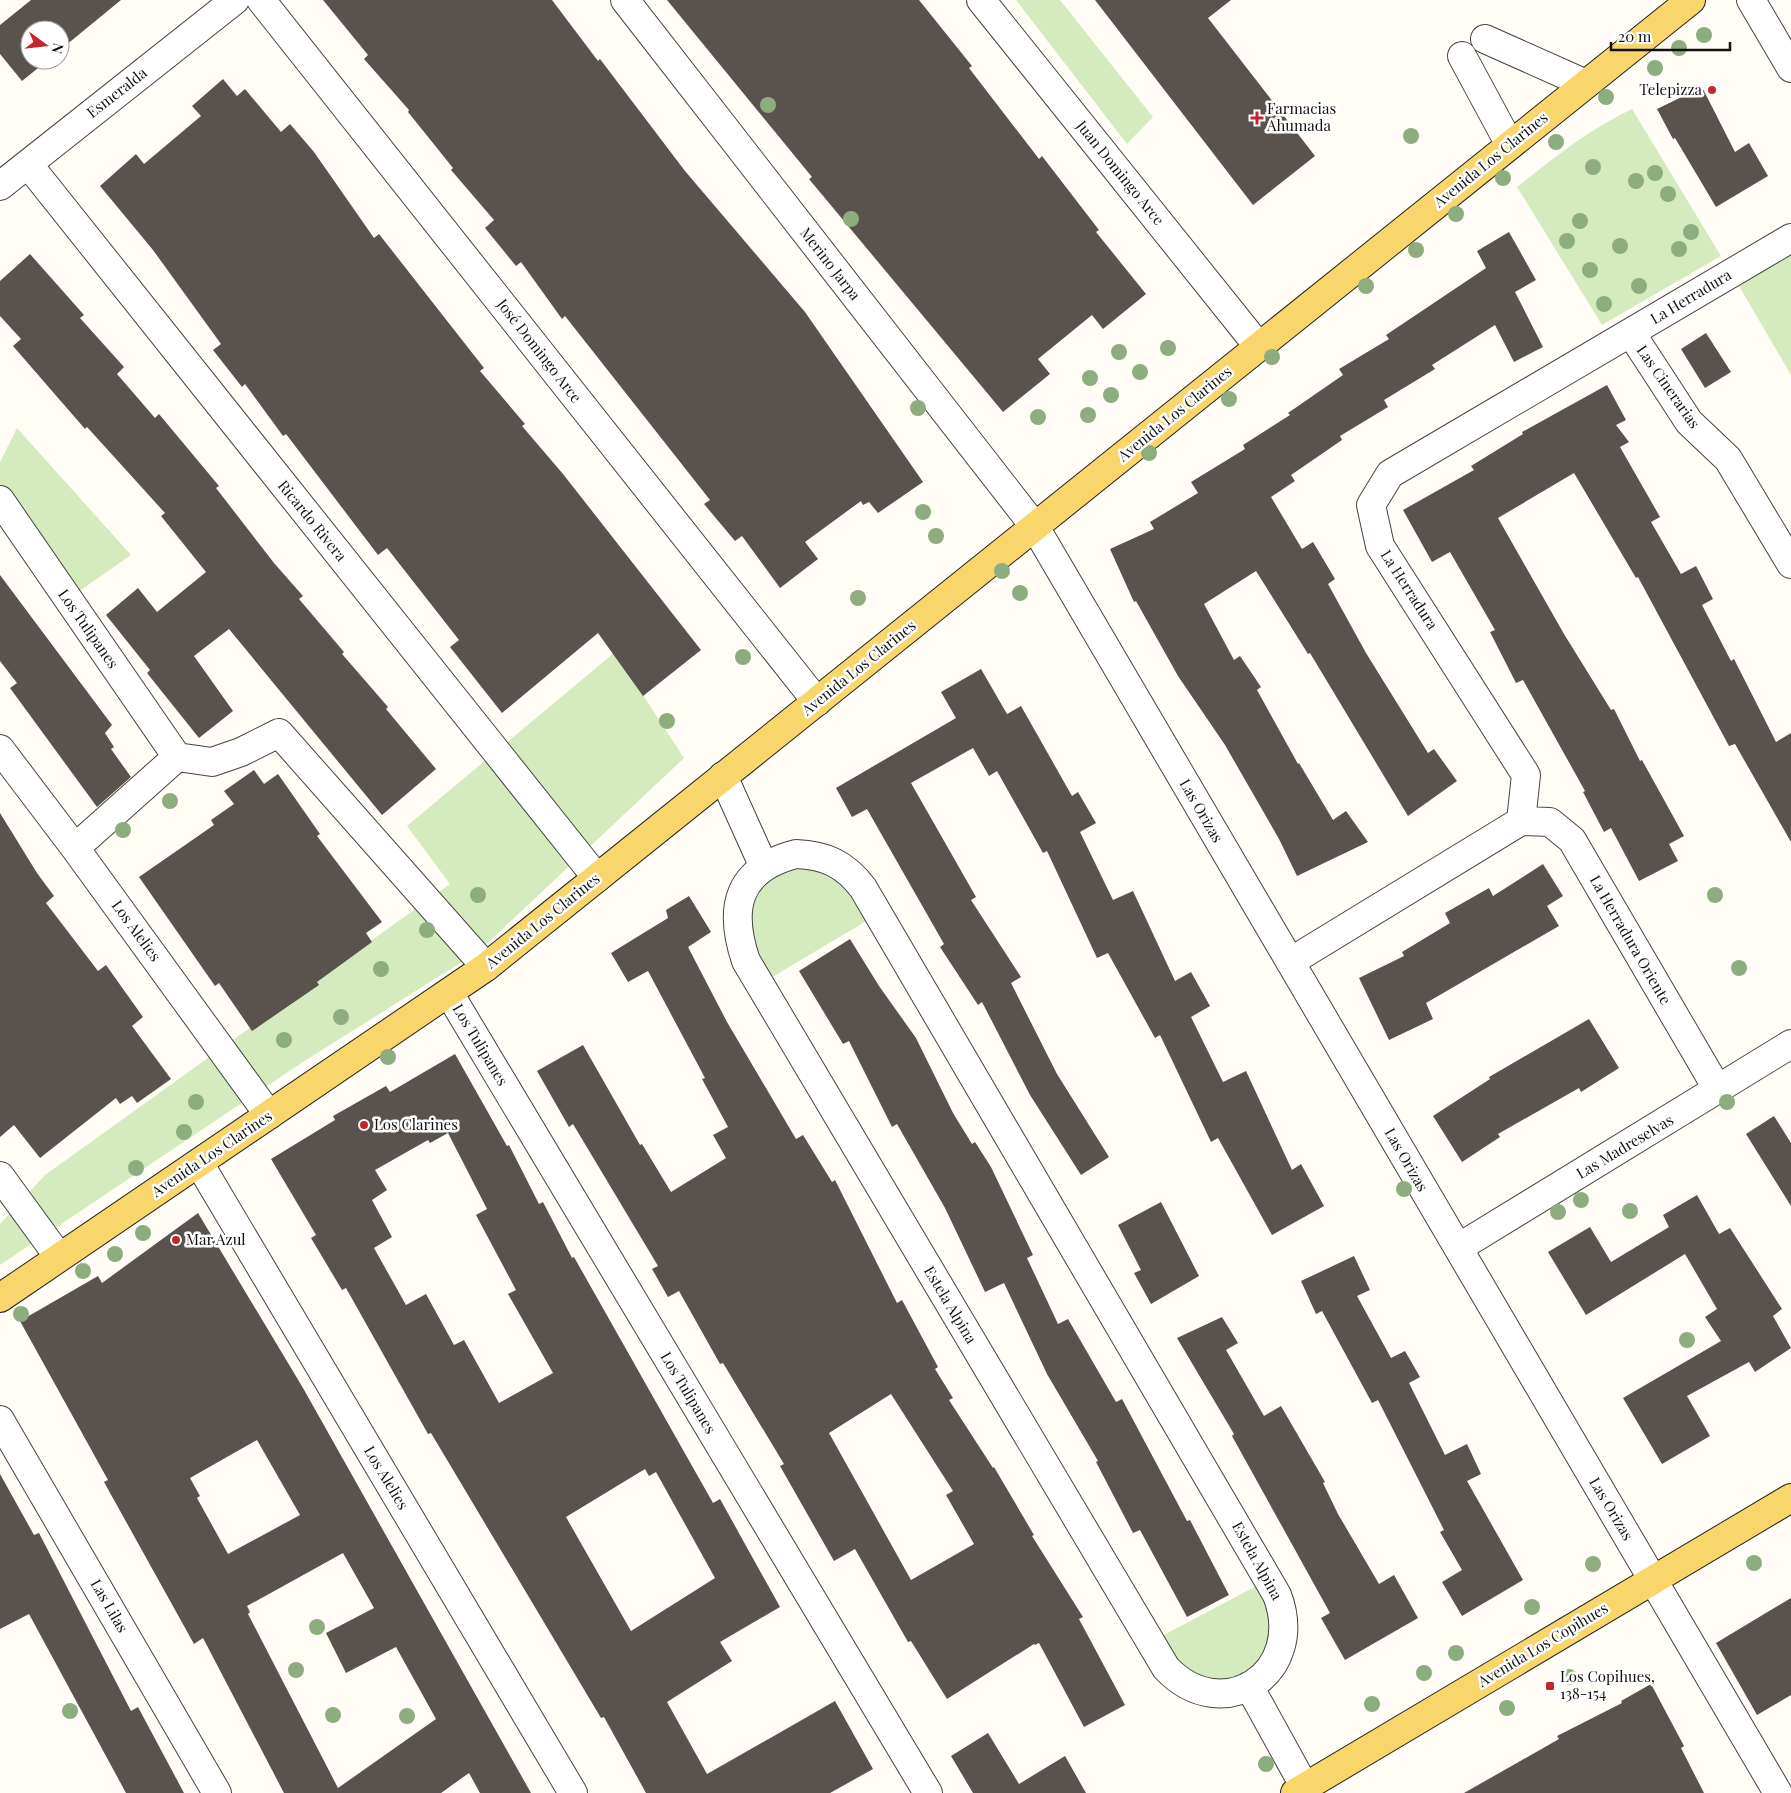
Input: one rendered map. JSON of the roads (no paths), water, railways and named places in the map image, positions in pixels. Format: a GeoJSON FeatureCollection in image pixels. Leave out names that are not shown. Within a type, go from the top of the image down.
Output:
{"type":"FeatureCollection","features":[{"type":"Feature","properties":{"kind":"main road","name":"Avenida Los Clarines"},"geometry":{"type":"LineString","coordinates":[[0,1298],[486,967],[1691,0]]}},
{"type":"Feature","properties":{"kind":"main road","name":"Avenida Los Copihues"},"geometry":{"type":"LineString","coordinates":[[1303,1791],[1791,1498]]}},
{"type":"Feature","properties":{"kind":"street","name":"Esmeralda"},"geometry":{"type":"LineString","coordinates":[[0,186],[235,0]]}},
{"type":"Feature","properties":{"kind":"street","name":"José Domingo Arce"},"geometry":{"type":"LineString","coordinates":[[261,0],[817,702]]}},
{"type":"Feature","properties":{"kind":"street","name":"Merino Jarpa"},"geometry":{"type":"LineString","coordinates":[[625,0],[1035,527]]}},
{"type":"Feature","properties":{"kind":"street","name":"Juan Domingo Arce"},"geometry":{"type":"LineString","coordinates":[[981,0],[1259,347]]}},
{"type":"Feature","properties":{"kind":"street"},"geometry":{"type":"LineString","coordinates":[[1750,0],[1791,68]]}},
{"type":"Feature","properties":{"kind":"street"},"geometry":{"type":"LineString","coordinates":[[1485,39],[1586,84]]}},
{"type":"Feature","properties":{"kind":"street"},"geometry":{"type":"LineString","coordinates":[[1462,56],[1510,145]]}},
{"type":"Feature","properties":{"kind":"street","name":"Ricardo Rivera"},"geometry":{"type":"LineString","coordinates":[[28,164],[597,878]]}},
{"type":"Feature","properties":{"kind":"street","name":"La Herradura"},"geometry":{"type":"LineString","coordinates":[[1521,821],[1526,775],[1380,546],[1371,505],[1390,474],[1791,238]]}},
{"type":"Feature","properties":{"kind":"street","name":"Las Cinerarias"},"geometry":{"type":"LineString","coordinates":[[1631,333],[1688,422],[1728,459],[1791,564]]}},
{"type":"Feature","properties":{"kind":"street","name":"Los Tulipanes"},"geometry":{"type":"LineString","coordinates":[[0,500],[177,757]]}},
{"type":"Feature","properties":{"kind":"street","name":"Las Orizas"},"geometry":{"type":"LineString","coordinates":[[1035,527],[1778,1793]]}},
{"type":"Feature","properties":{"kind":"street"},"geometry":{"type":"LineString","coordinates":[[75,848],[177,757],[212,762],[241,752],[279,733],[486,967]]}},
{"type":"Feature","properties":{"kind":"street","name":"Los Alelies"},"geometry":{"type":"LineString","coordinates":[[0,750],[75,848],[269,1115]]}},
{"type":"Feature","properties":{"kind":"street"},"geometry":{"type":"LineString","coordinates":[[723,776],[764,867]]}},
{"type":"Feature","properties":{"kind":"street"},"geometry":{"type":"LineString","coordinates":[[1290,962],[1521,821]]}},
{"type":"Feature","properties":{"kind":"street","name":"La Herradura Oriente"},"geometry":{"type":"LineString","coordinates":[[1521,821],[1550,822],[1572,840],[1718,1090]]}},
{"type":"Feature","properties":{"kind":"street","name":"Estela Alpina"},"geometry":{"type":"LineString","coordinates":[[796,854],[814,854],[831,859],[846,868],[863,888],[1277,1594],[1285,1625],[1283,1644],[1276,1661],[1264,1676],[1249,1686],[1218,1694],[1203,1692],[1176,1679],[1166,1668],[746,961],[740,944],[736,916],[741,897],[750,880],[764,867],[779,858],[796,854]]}},
{"type":"Feature","properties":{"kind":"street","name":"Los Tulipanes"},"geometry":{"type":"LineString","coordinates":[[449,992],[928,1793]]}},
{"type":"Feature","properties":{"kind":"street","name":"Las Madreselvas"},"geometry":{"type":"LineString","coordinates":[[1458,1248],[1791,1044]]}},
{"type":"Feature","properties":{"kind":"street","name":"Los Alelies"},"geometry":{"type":"LineString","coordinates":[[199,1163],[573,1793]]}},
{"type":"Feature","properties":{"kind":"street"},"geometry":{"type":"LineString","coordinates":[[0,1176],[59,1258]]}},
{"type":"Feature","properties":{"kind":"street","name":"Las Lilas"},"geometry":{"type":"LineString","coordinates":[[0,1420],[217,1793]]}},
{"type":"Feature","properties":{"kind":"street"},"geometry":{"type":"LineString","coordinates":[[1249,1686],[1303,1791]]}},
{"type":"Feature","properties":{"kind":"place","name":"Telepizza"},"geometry":{"type":"Point","coordinates":[1712,90]}},
{"type":"Feature","properties":{"kind":"place","name":"Farmacias Ahumada"},"geometry":{"type":"Point","coordinates":[1257,118]}},
{"type":"Feature","properties":{"kind":"place","name":"Los Clarines"},"geometry":{"type":"Point","coordinates":[364,1125]}},
{"type":"Feature","properties":{"kind":"place","name":"Mar Azul"},"geometry":{"type":"Point","coordinates":[176,1240]}},
{"type":"Feature","properties":{"kind":"place","name":"Los Copihues, 138-154"},"geometry":{"type":"Point","coordinates":[1550,1686]}}]}
